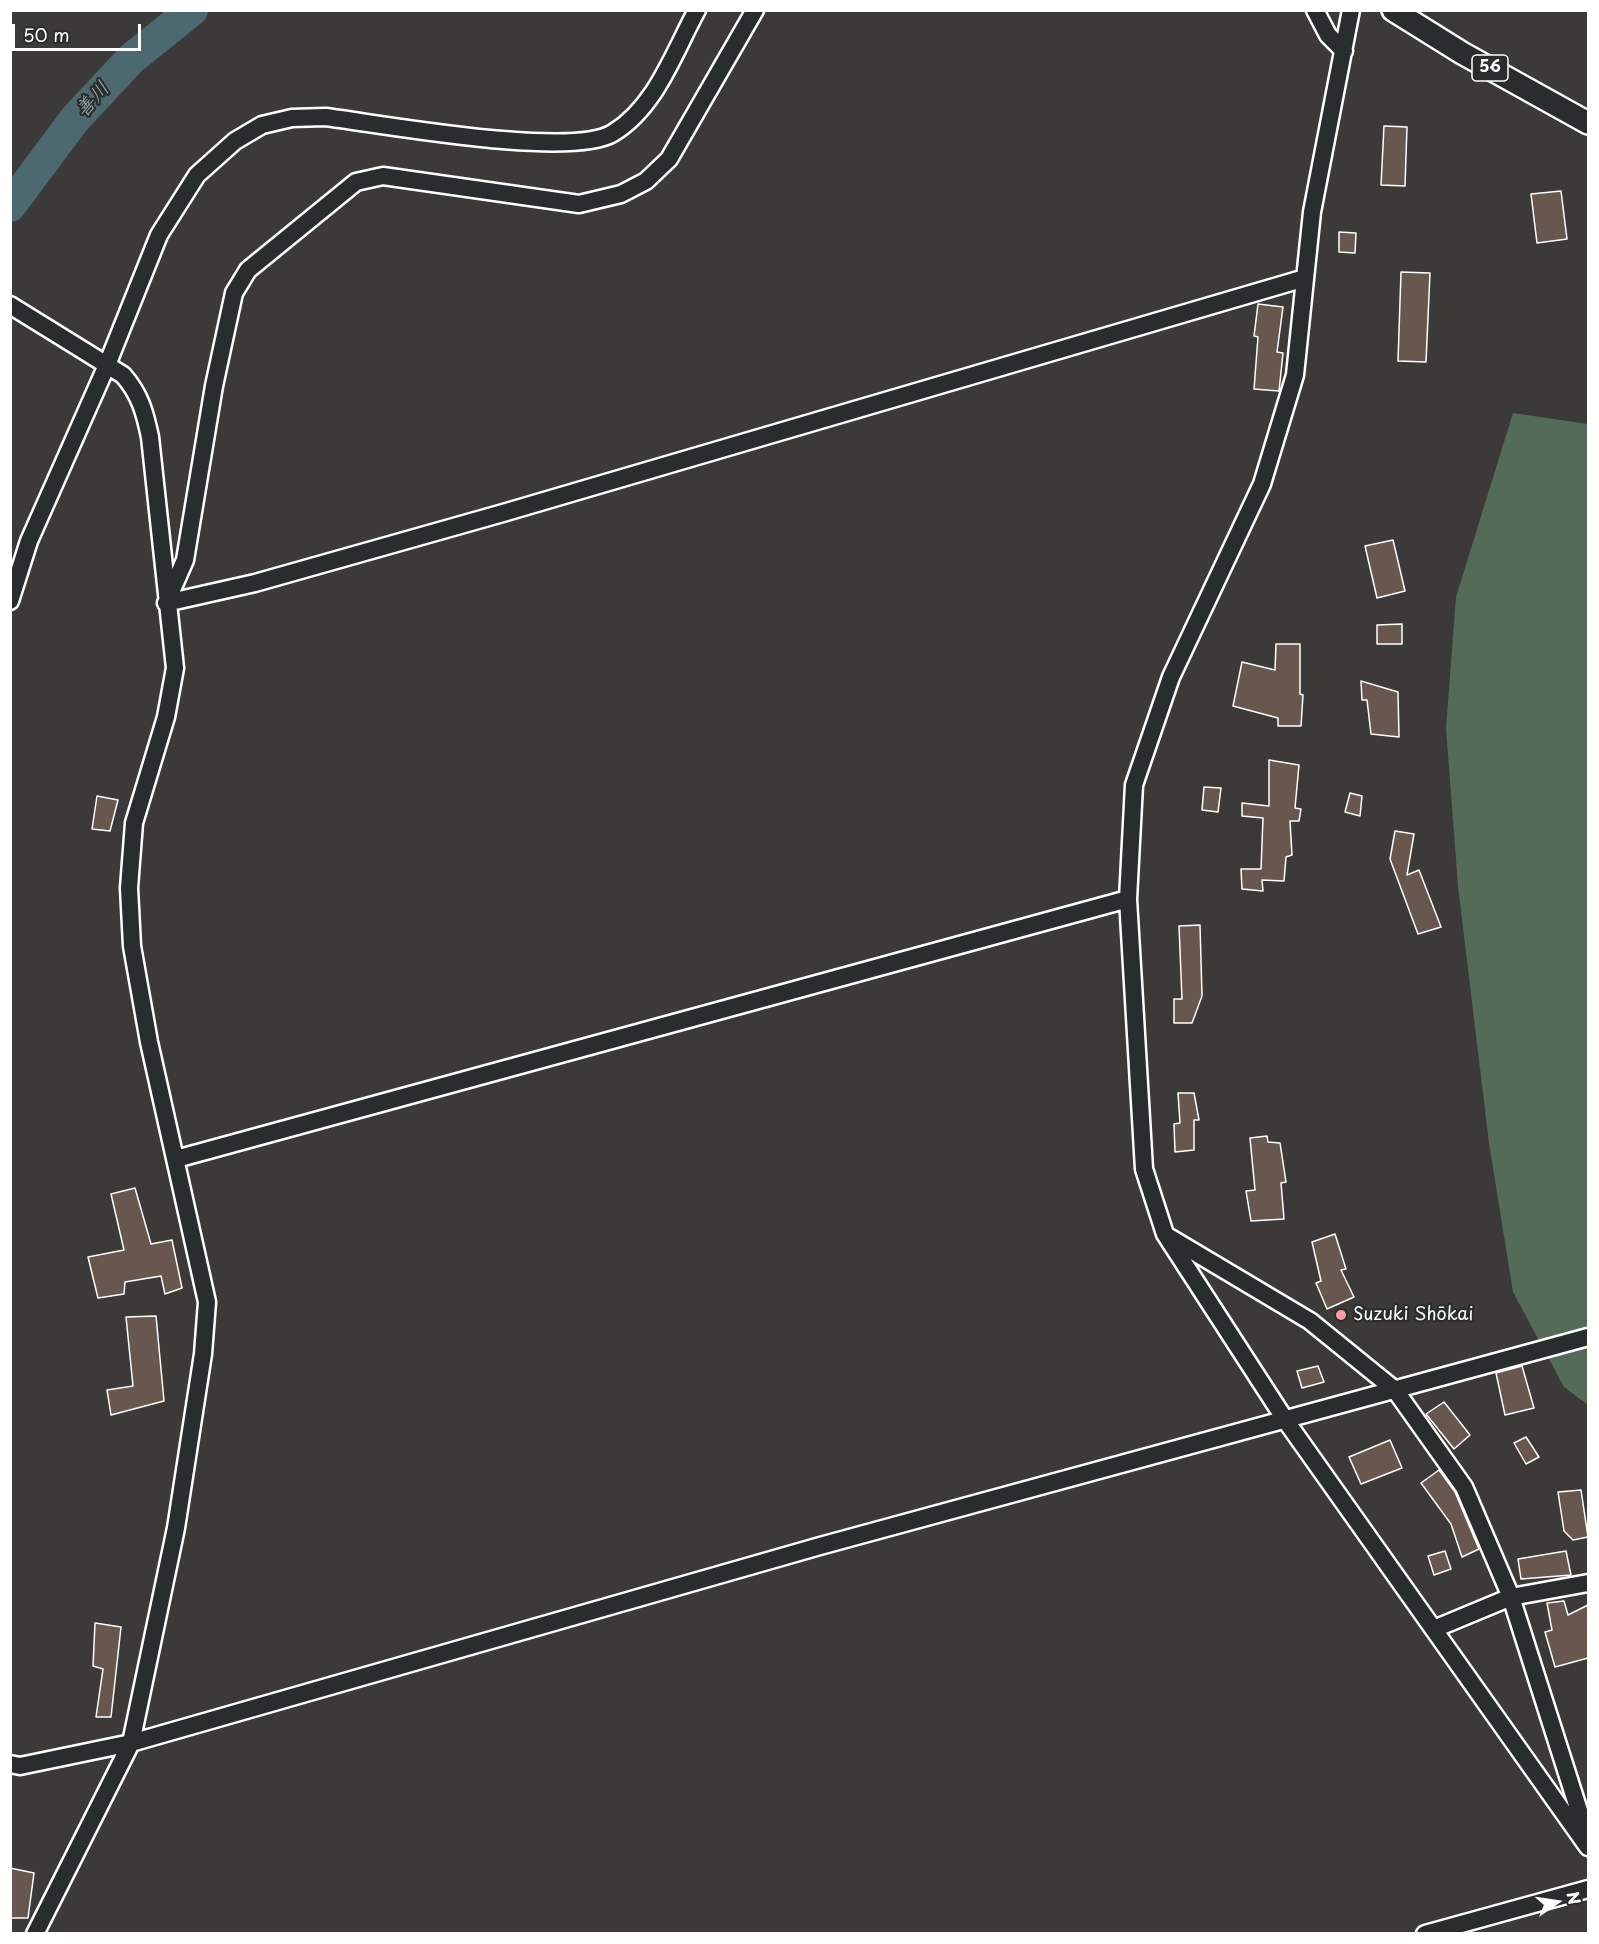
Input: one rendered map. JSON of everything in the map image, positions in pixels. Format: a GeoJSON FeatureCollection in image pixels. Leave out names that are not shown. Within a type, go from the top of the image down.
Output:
{"type":"FeatureCollection","features":[{"type":"Feature","properties":{"kind":"main road","name":"56"},"geometry":{"type":"LineString","coordinates":[[1404,13],[1588,123]]}},
{"type":"Feature","properties":{"kind":"street"},"geometry":{"type":"LineString","coordinates":[[10,601],[29,541],[107,365],[159,235],[196,175],[235,141],[262,125],[292,118],[325,117],[525,142],[574,144],[600,139],[629,121],[651,96],[684,39],[697,10]]}},
{"type":"Feature","properties":{"kind":"street"},"geometry":{"type":"LineString","coordinates":[[166,603],[185,560],[214,386],[234,293],[248,270],[356,182],[383,176],[579,204],[621,194],[646,181],[669,159],[755,10]]}},
{"type":"Feature","properties":{"kind":"street"},"geometry":{"type":"LineString","coordinates":[[1315,10],[1328,35],[1344,51]]}},
{"type":"Feature","properties":{"kind":"street"},"geometry":{"type":"LineString","coordinates":[[1352,10],[1312,213],[1295,375],[1262,484],[1171,676],[1134,784],[1128,899],[1144,1169],[1165,1234],[1286,1421],[1588,1847]]}},
{"type":"Feature","properties":{"kind":"street"},"geometry":{"type":"LineString","coordinates":[[166,603],[255,583],[503,513],[1305,278]]}},
{"type":"Feature","properties":{"kind":"street"},"geometry":{"type":"LineString","coordinates":[[10,305],[123,375],[134,388],[144,407],[150,437],[166,603],[175,668],[166,717],[134,823],[129,888],[136,968],[149,1042],[207,1302],[202,1354],[176,1528],[131,1743],[36,1934]]}},
{"type":"Feature","properties":{"kind":"street"},"geometry":{"type":"LineString","coordinates":[[176,1159],[1128,899]]}},
{"type":"Feature","properties":{"kind":"street"},"geometry":{"type":"LineString","coordinates":[[1165,1234],[1310,1321],[1395,1390],[1464,1487],[1511,1597],[1588,1840]]}},
{"type":"Feature","properties":{"kind":"street"},"geometry":{"type":"LineString","coordinates":[[10,1764],[20,1766],[131,1743],[819,1546],[1286,1421],[1588,1337]]}},
{"type":"Feature","properties":{"kind":"street"},"geometry":{"type":"LineString","coordinates":[[1434,1629],[1511,1597],[1588,1583]]}},
{"type":"Feature","properties":{"kind":"street"},"geometry":{"type":"LineString","coordinates":[[1425,1934],[1588,1888]]}},
{"type":"Feature","properties":{"kind":"green space"},"geometry":{"type":"Polygon","coordinates":[[[1513,413],[1588,424],[1588,1405],[1564,1387],[1513,1292],[1489,1143],[1458,886],[1446,728],[1456,597],[1513,413]]]}},
{"type":"Feature","properties":{"kind":"building"},"geometry":{"type":"Polygon","coordinates":[[[1384,126],[1407,127],[1405,186],[1381,185],[1384,126]]]}},
{"type":"Feature","properties":{"kind":"building"},"geometry":{"type":"Polygon","coordinates":[[[1561,191],[1567,239],[1537,243],[1531,194],[1561,191]]]}},
{"type":"Feature","properties":{"kind":"building"},"geometry":{"type":"Polygon","coordinates":[[[1339,232],[1356,233],[1355,253],[1339,252],[1339,232]]]}},
{"type":"Feature","properties":{"kind":"building"},"geometry":{"type":"Polygon","coordinates":[[[1401,272],[1430,273],[1426,362],[1398,361],[1401,272]]]}},
{"type":"Feature","properties":{"kind":"building"},"geometry":{"type":"Polygon","coordinates":[[[1258,304],[1283,307],[1277,352],[1283,353],[1279,391],[1254,389],[1258,337],[1254,336],[1258,304]]]}},
{"type":"Feature","properties":{"kind":"building"},"geometry":{"type":"Polygon","coordinates":[[[1393,540],[1405,591],[1377,598],[1365,546],[1393,540]]]}},
{"type":"Feature","properties":{"kind":"building"},"geometry":{"type":"Polygon","coordinates":[[[1402,624],[1402,644],[1377,644],[1377,625],[1402,624]]]}},
{"type":"Feature","properties":{"kind":"building"},"geometry":{"type":"Polygon","coordinates":[[[1276,644],[1300,644],[1300,694],[1303,695],[1301,726],[1278,726],[1278,718],[1233,706],[1242,662],[1275,670],[1276,644]]]}},
{"type":"Feature","properties":{"kind":"building"},"geometry":{"type":"Polygon","coordinates":[[[1361,681],[1398,692],[1399,737],[1371,734],[1367,700],[1362,700],[1361,681]]]}},
{"type":"Feature","properties":{"kind":"building"},"geometry":{"type":"Polygon","coordinates":[[[1269,760],[1299,765],[1295,808],[1301,809],[1299,821],[1290,821],[1292,855],[1286,857],[1284,881],[1262,880],[1263,891],[1242,889],[1241,869],[1261,869],[1263,818],[1242,816],[1242,803],[1269,806],[1269,760]]]}},
{"type":"Feature","properties":{"kind":"building"},"geometry":{"type":"Polygon","coordinates":[[[1204,787],[1221,788],[1218,812],[1202,810],[1204,787]]]}},
{"type":"Feature","properties":{"kind":"building"},"geometry":{"type":"Polygon","coordinates":[[[1350,793],[1362,796],[1360,816],[1345,812],[1350,793]]]}},
{"type":"Feature","properties":{"kind":"building"},"geometry":{"type":"Polygon","coordinates":[[[97,796],[118,800],[110,831],[92,829],[97,796]]]}},
{"type":"Feature","properties":{"kind":"building"},"geometry":{"type":"Polygon","coordinates":[[[1395,831],[1414,834],[1407,875],[1419,870],[1441,927],[1418,934],[1390,859],[1395,831]]]}},
{"type":"Feature","properties":{"kind":"building"},"geometry":{"type":"Polygon","coordinates":[[[1200,925],[1202,996],[1192,1023],[1174,1023],[1174,999],[1182,999],[1179,926],[1200,925]]]}},
{"type":"Feature","properties":{"kind":"building"},"geometry":{"type":"Polygon","coordinates":[[[1178,1093],[1194,1093],[1199,1120],[1194,1120],[1194,1150],[1175,1152],[1174,1124],[1180,1123],[1178,1093]]]}},
{"type":"Feature","properties":{"kind":"building"},"geometry":{"type":"Polygon","coordinates":[[[1267,1136],[1268,1142],[1280,1143],[1286,1182],[1281,1183],[1284,1219],[1251,1221],[1246,1191],[1255,1190],[1250,1138],[1267,1136]]]}},
{"type":"Feature","properties":{"kind":"building"},"geometry":{"type":"Polygon","coordinates":[[[135,1188],[151,1244],[172,1240],[182,1288],[165,1294],[161,1276],[125,1282],[124,1294],[98,1298],[88,1257],[124,1250],[111,1194],[135,1188]]]}},
{"type":"Feature","properties":{"kind":"building"},"geometry":{"type":"Polygon","coordinates":[[[1335,1234],[1346,1269],[1341,1270],[1354,1297],[1327,1309],[1316,1283],[1321,1281],[1312,1242],[1335,1234]]]}},
{"type":"Feature","properties":{"kind":"building"},"geometry":{"type":"Polygon","coordinates":[[[156,1316],[164,1401],[111,1415],[107,1390],[133,1386],[126,1317],[156,1316]]]}},
{"type":"Feature","properties":{"kind":"building"},"geometry":{"type":"Polygon","coordinates":[[[1318,1366],[1324,1382],[1302,1388],[1297,1371],[1318,1366]]]}},
{"type":"Feature","properties":{"kind":"building"},"geometry":{"type":"Polygon","coordinates":[[[1522,1366],[1534,1408],[1505,1415],[1496,1373],[1522,1366]]]}},
{"type":"Feature","properties":{"kind":"building"},"geometry":{"type":"Polygon","coordinates":[[[1444,1402],[1470,1435],[1454,1449],[1426,1414],[1444,1402]]]}},
{"type":"Feature","properties":{"kind":"building"},"geometry":{"type":"Polygon","coordinates":[[[1526,1437],[1539,1457],[1526,1464],[1514,1443],[1526,1437]]]}},
{"type":"Feature","properties":{"kind":"building"},"geometry":{"type":"Polygon","coordinates":[[[1390,1440],[1402,1468],[1361,1484],[1349,1457],[1390,1440]]]}},
{"type":"Feature","properties":{"kind":"building"},"geometry":{"type":"Polygon","coordinates":[[[1439,1470],[1455,1492],[1479,1549],[1462,1557],[1451,1524],[1421,1483],[1439,1470]]]}},
{"type":"Feature","properties":{"kind":"building"},"geometry":{"type":"Polygon","coordinates":[[[1581,1490],[1588,1537],[1573,1540],[1564,1531],[1558,1492],[1581,1490]]]}},
{"type":"Feature","properties":{"kind":"building"},"geometry":{"type":"Polygon","coordinates":[[[1445,1551],[1451,1569],[1434,1575],[1428,1556],[1445,1551]]]}},
{"type":"Feature","properties":{"kind":"building"},"geometry":{"type":"Polygon","coordinates":[[[1566,1551],[1571,1575],[1521,1579],[1518,1559],[1566,1551]]]}},
{"type":"Feature","properties":{"kind":"building"},"geometry":{"type":"Polygon","coordinates":[[[1564,1601],[1568,1615],[1588,1605],[1588,1658],[1555,1667],[1545,1632],[1552,1630],[1547,1603],[1564,1601]]]}},
{"type":"Feature","properties":{"kind":"building"},"geometry":{"type":"Polygon","coordinates":[[[95,1623],[121,1627],[111,1717],[96,1717],[103,1669],[93,1666],[95,1623]]]}},
{"type":"Feature","properties":{"kind":"building"},"geometry":{"type":"Polygon","coordinates":[[[10,1868],[34,1873],[28,1918],[10,1918],[10,1868]]]}},
{"type":"Feature","properties":{"kind":"waterway","name":"善川"},"geometry":{"type":"LineString","coordinates":[[10,206],[75,119],[131,59],[192,10]]}},
{"type":"Feature","properties":{"kind":"place","name":"Suzuki Shōkai"},"geometry":{"type":"Point","coordinates":[1341,1315]}}]}
